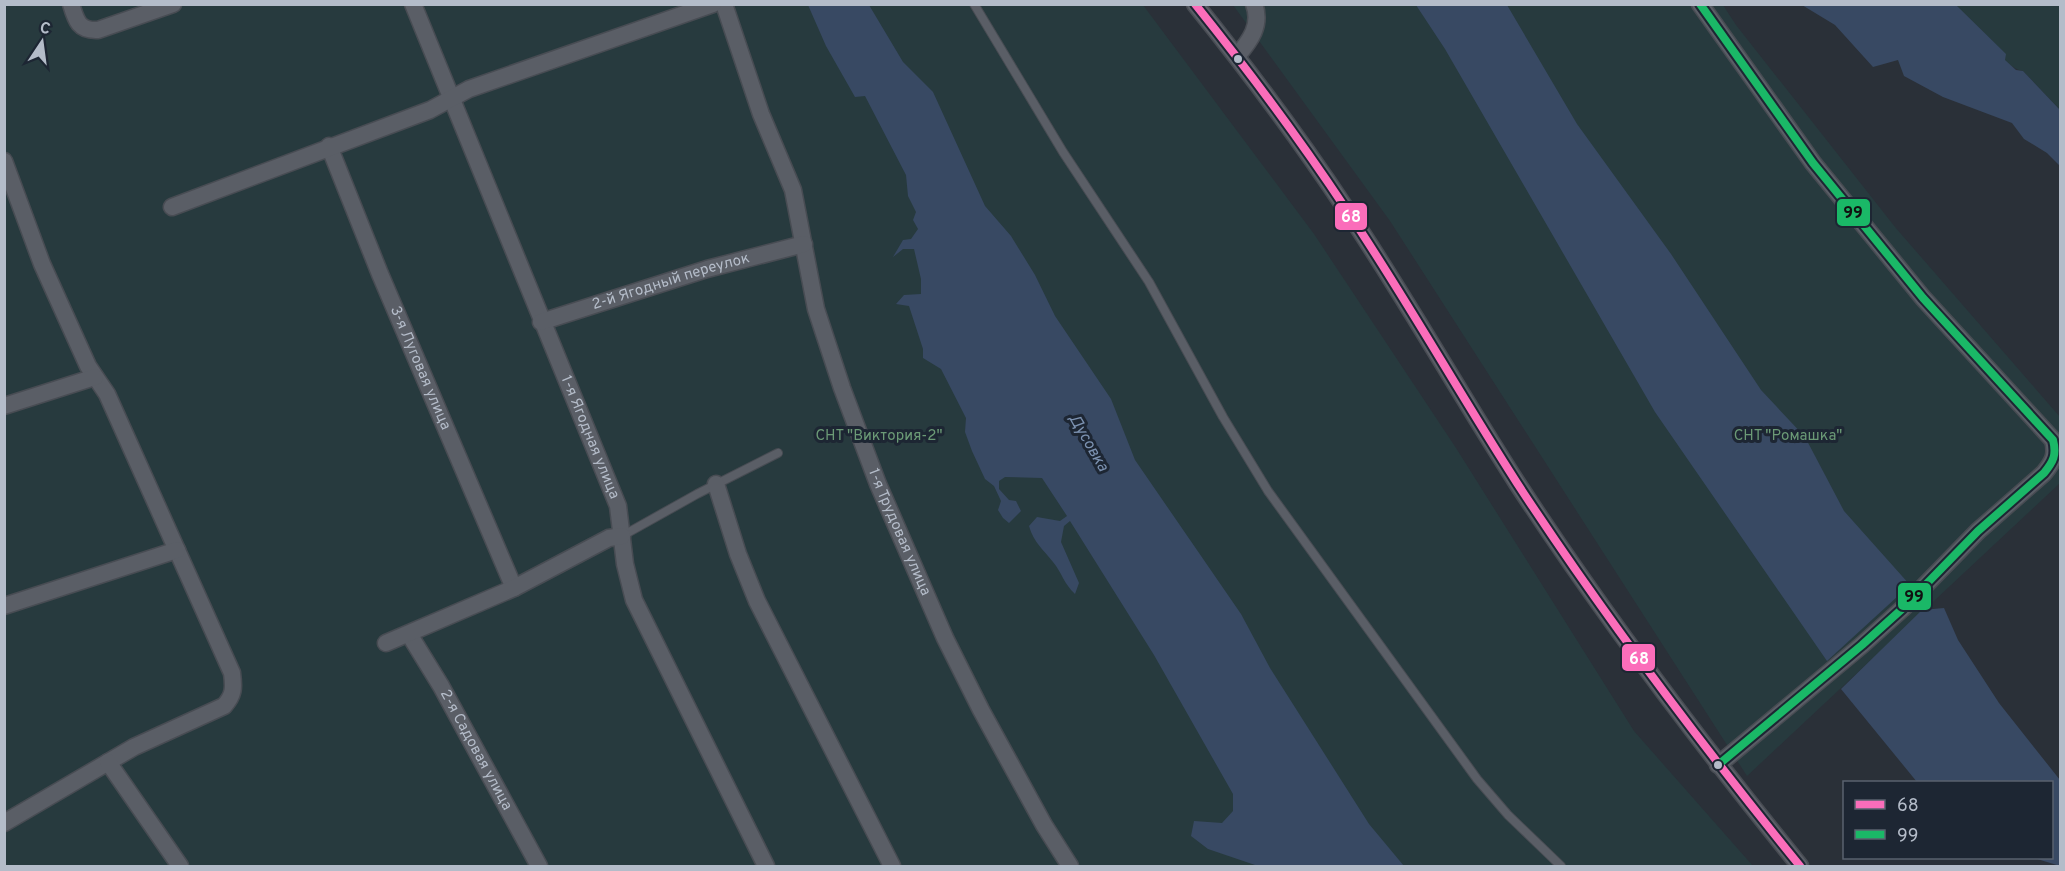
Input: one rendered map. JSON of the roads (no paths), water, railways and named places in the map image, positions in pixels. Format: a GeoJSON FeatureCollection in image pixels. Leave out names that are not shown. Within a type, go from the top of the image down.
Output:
{"type":"FeatureCollection","features":[{"type":"Feature","properties":{"kind":"street"},"geometry":{"type":"LineString","coordinates":[[71,4],[76,20],[81,28],[87,31],[98,30],[173,4]]}},
{"type":"Feature","properties":{"kind":"street","name":"1-я Ягодная улица"},"geometry":{"type":"LineString","coordinates":[[413,4],[618,506],[630,583],[644,622],[766,867]]}},
{"type":"Feature","properties":{"kind":"street"},"geometry":{"type":"LineString","coordinates":[[172,207],[329,146],[430,110],[469,88],[713,4]]}},
{"type":"Feature","properties":{"kind":"street","name":"1-я Трудовая улица"},"geometry":{"type":"LineString","coordinates":[[724,4],[760,114],[793,190],[816,309],[842,388],[914,568],[981,710],[1044,825],[1070,867]]}},
{"type":"Feature","properties":{"kind":"street"},"geometry":{"type":"LineString","coordinates":[[1195,4],[1237,56],[1346,208],[1517,482],[1591,590],[1718,765],[1800,867]]}},
{"type":"Feature","properties":{"kind":"street"},"geometry":{"type":"LineString","coordinates":[[1237,56],[1251,39],[1256,26],[1257,16],[1254,4]]}},
{"type":"Feature","properties":{"kind":"street"},"geometry":{"type":"LineString","coordinates":[[1700,4],[1813,163],[1923,298],[2053,440],[2056,452],[2052,464],[2044,473],[1978,531],[1902,609],[1803,696],[1718,765]]}},
{"type":"Feature","properties":{"kind":"street","name":"3-я Луговая улица"},"geometry":{"type":"LineString","coordinates":[[329,146],[380,274],[514,588]]}},
{"type":"Feature","properties":{"kind":"street"},"geometry":{"type":"LineString","coordinates":[[4,823],[134,747],[206,716],[224,706],[232,697],[232,674],[107,394],[94,377],[38,255],[6,167]]}},
{"type":"Feature","properties":{"kind":"street","name":"2-й Ягодный переулок"},"geometry":{"type":"LineString","coordinates":[[541,322],[707,269],[804,244]]}},
{"type":"Feature","properties":{"kind":"street"},"geometry":{"type":"LineString","coordinates":[[4,406],[94,377]]}},
{"type":"Feature","properties":{"kind":"street"},"geometry":{"type":"LineString","coordinates":[[716,484],[738,554],[758,601],[892,867]]}},
{"type":"Feature","properties":{"kind":"street"},"geometry":{"type":"LineString","coordinates":[[386,644],[514,588],[609,538],[622,536]]}},
{"type":"Feature","properties":{"kind":"street"},"geometry":{"type":"LineString","coordinates":[[4,606],[177,550]]}},
{"type":"Feature","properties":{"kind":"street","name":"2-я Садовая улица"},"geometry":{"type":"LineString","coordinates":[[410,634],[538,867]]}},
{"type":"Feature","properties":{"kind":"street"},"geometry":{"type":"LineString","coordinates":[[108,762],[180,867]]}},
{"type":"Feature","properties":{"kind":"lane"},"geometry":{"type":"LineString","coordinates":[[974,4],[1058,143],[1149,282],[1222,417],[1268,491],[1477,779],[1508,815],[1560,867]]}},
{"type":"Feature","properties":{"kind":"lane"},"geometry":{"type":"LineString","coordinates":[[622,536],[778,453]]}},
{"type":"Feature","properties":{"kind":"water","name":"Дусовка"},"geometry":{"type":"Polygon","coordinates":[[[808,5],[869,5],[903,62],[933,92],[985,206],[1011,236],[1035,275],[1055,316],[1111,399],[1135,460],[1241,614],[1270,668],[1369,824],[1404,866],[1258,866],[1208,849],[1191,836],[1194,821],[1222,823],[1233,811],[1233,794],[1154,655],[1070,521],[1064,526],[1061,542],[1079,583],[1075,594],[1033,537],[1029,526],[1037,517],[1060,521],[1067,516],[1042,478],[1005,477],[999,481],[999,489],[1009,500],[1016,501],[1021,511],[1009,523],[998,510],[1001,501],[994,486],[985,479],[972,451],[965,432],[966,418],[941,369],[923,358],[923,349],[909,306],[896,304],[904,295],[921,294],[921,279],[914,249],[903,249],[893,257],[903,240],[911,239],[918,229],[913,220],[916,212],[908,196],[906,175],[865,96],[855,97],[826,46],[808,5]]]}},
{"type":"Feature","properties":{"kind":"water"},"geometry":{"type":"Polygon","coordinates":[[[1416,5],[1507,5],[1577,124],[1671,254],[1761,390],[1805,437],[1844,511],[1910,585],[1827,661],[1655,412],[1445,49],[1416,5]]]}},
{"type":"Feature","properties":{"kind":"water"},"geometry":{"type":"Polygon","coordinates":[[[1802,5],[1956,5],[2006,54],[2005,60],[2016,70],[2023,71],[2060,110],[2060,166],[2047,153],[2024,139],[2012,123],[1943,97],[1904,76],[1898,60],[1873,67],[1835,25],[1802,5]]]}},
{"type":"Feature","properties":{"kind":"water"},"geometry":{"type":"Polygon","coordinates":[[[1944,608],[1958,640],[1999,703],[2060,780],[2060,866],[2037,859],[2053,859],[2053,781],[1916,781],[1841,689],[1922,610],[1944,608]]]}},
{"type":"Feature","properties":{"kind":"park label","name":"СНТ \"Виктория-2\""},"geometry":{"type":"Point","coordinates":[879,436]}},
{"type":"Feature","properties":{"kind":"park label","name":"СНТ \"Ромашка\""},"geometry":{"type":"Point","coordinates":[1788,436]}}]}
